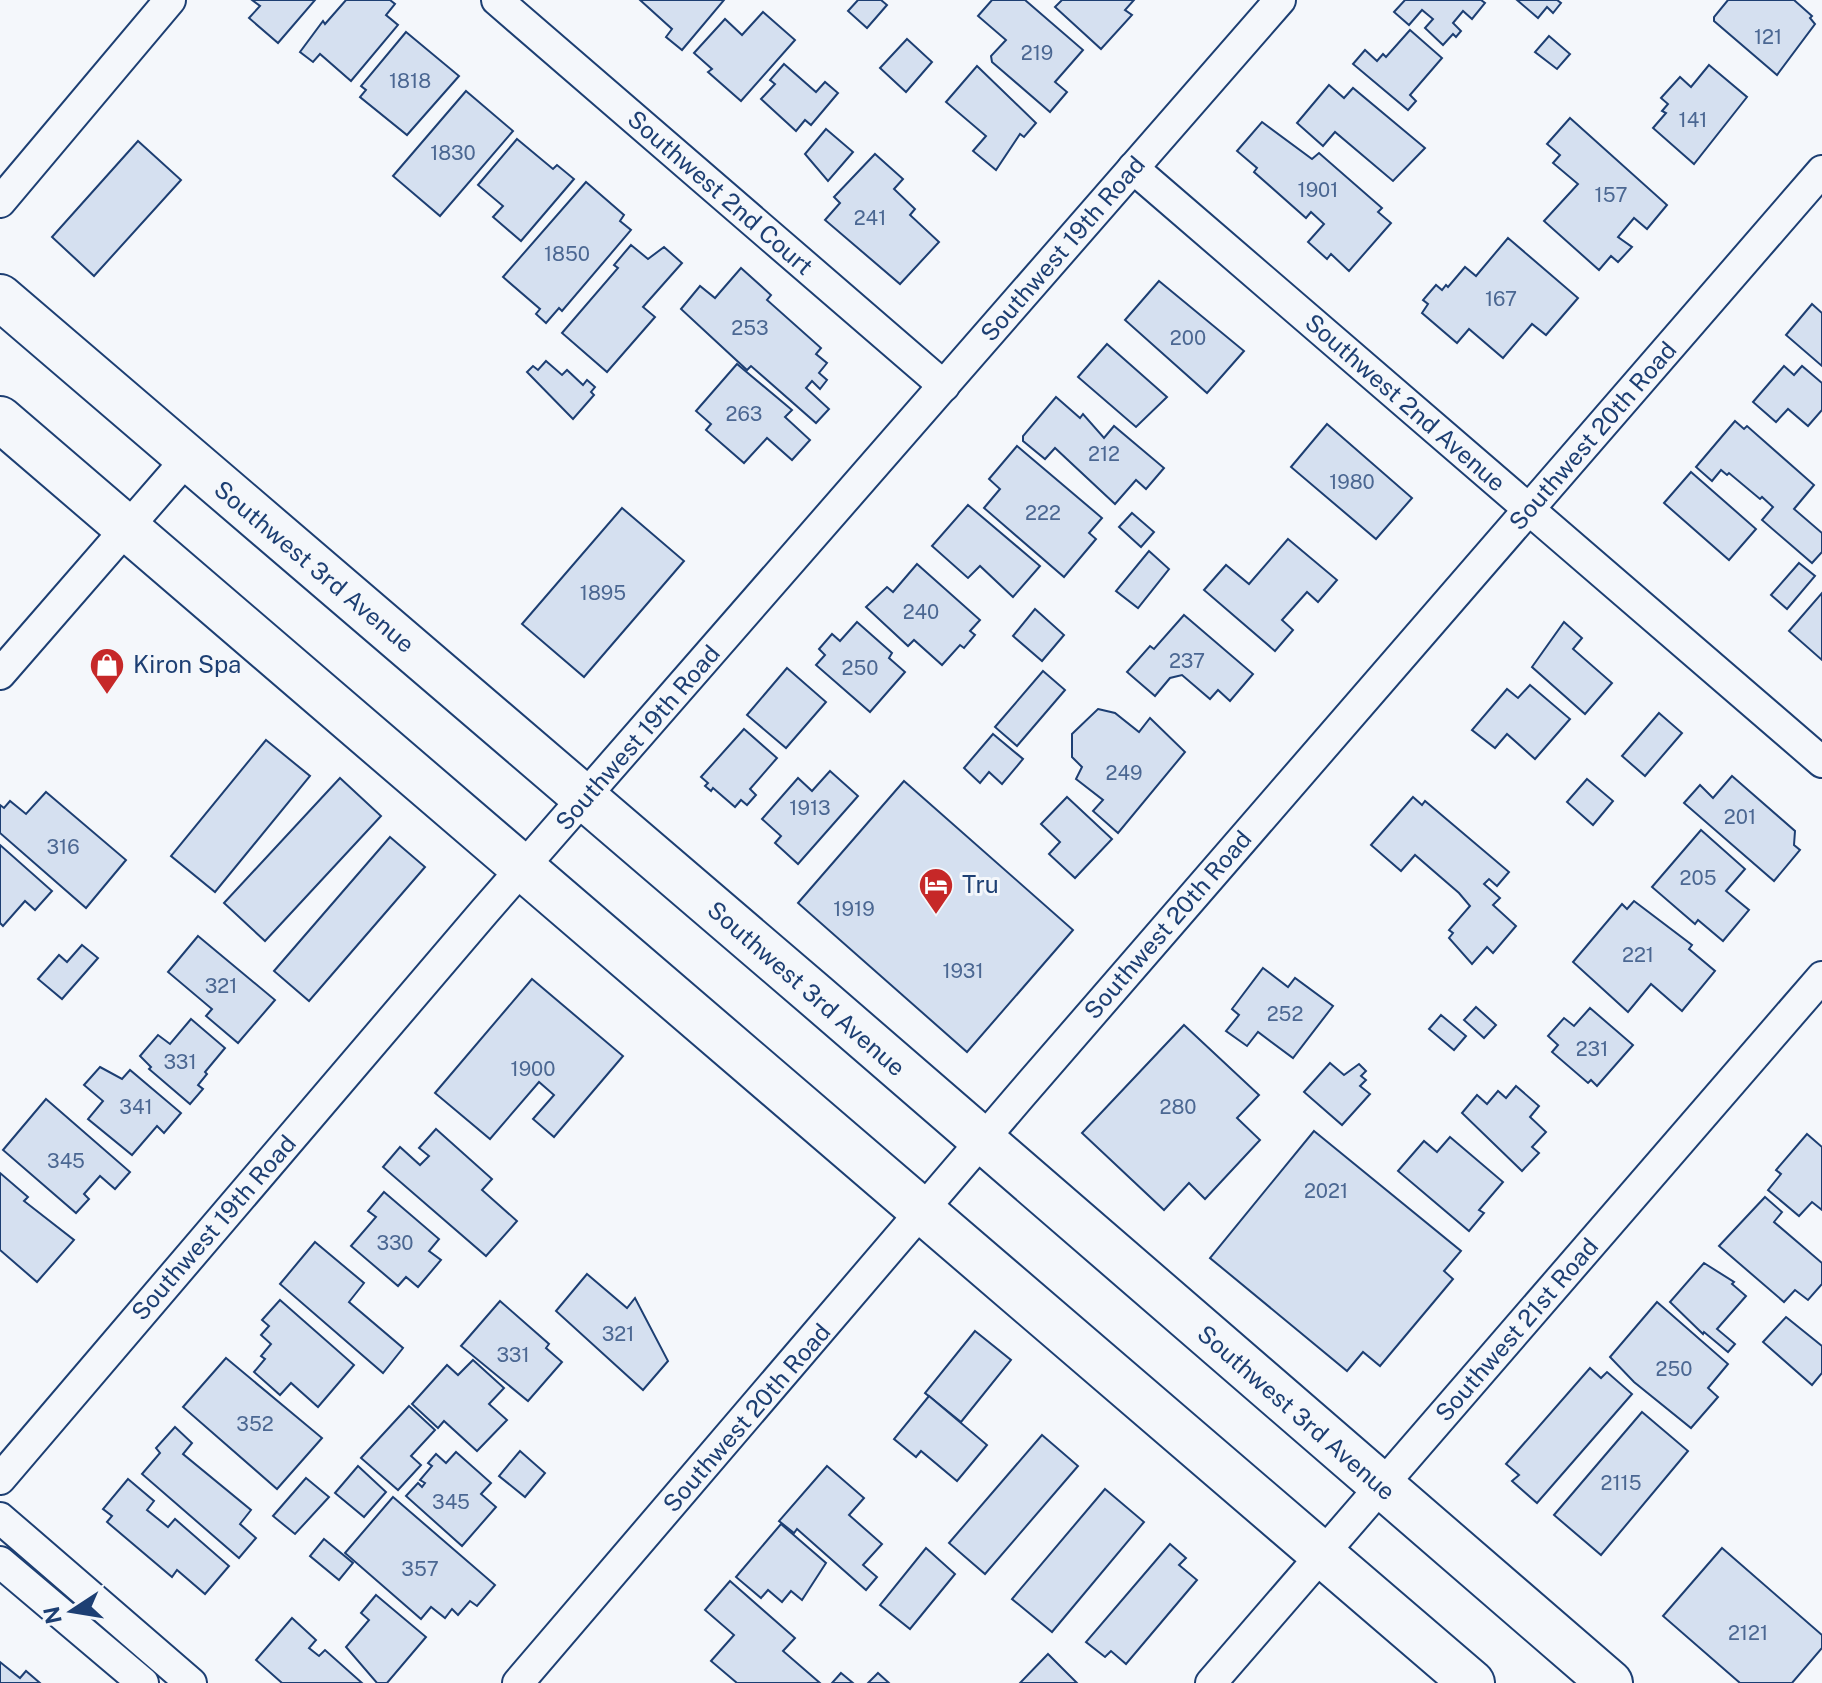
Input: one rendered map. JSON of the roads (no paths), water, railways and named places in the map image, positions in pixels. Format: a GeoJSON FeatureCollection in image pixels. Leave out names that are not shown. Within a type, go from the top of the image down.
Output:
{"type":"FeatureCollection","features":[{"type":"Feature","properties":{"kind":"main road","name":"Southwest 3rd Avenue"},"geometry":{"type":"LineString","coordinates":[[0,297],[1610,1683]]}},
{"type":"Feature","properties":{"kind":"main road"},"geometry":{"type":"LineString","coordinates":[[0,419],[1472,1683]]}},
{"type":"Feature","properties":{"kind":"street"},"geometry":{"type":"LineString","coordinates":[[0,202],[170,0]]}},
{"type":"Feature","properties":{"kind":"street","name":"Southwest 2nd Court"},"geometry":{"type":"LineString","coordinates":[[497,0],[944,386]]}},
{"type":"Feature","properties":{"kind":"street","name":"Southwest 19th Road"},"geometry":{"type":"LineString","coordinates":[[0,1479],[525,867],[1280,0]]}},
{"type":"Feature","properties":{"kind":"street","name":"Southwest 2nd Avenue"},"geometry":{"type":"LineString","coordinates":[[1133,168],[1822,762]]}},
{"type":"Feature","properties":{"kind":"street","name":"Southwest 20th Road"},"geometry":{"type":"LineString","coordinates":[[518,1683],[1822,171]]}},
{"type":"Feature","properties":{"kind":"street"},"geometry":{"type":"LineString","coordinates":[[0,674],[187,459]]}},
{"type":"Feature","properties":{"kind":"street","name":"Southwest 21st Road"},"geometry":{"type":"LineString","coordinates":[[1211,1683],[1822,977]]}},
{"type":"Feature","properties":{"kind":"street"},"geometry":{"type":"LineString","coordinates":[[0,1518],[191,1683]]}},
{"type":"Feature","properties":{"kind":"street"},"geometry":{"type":"LineString","coordinates":[[0,1562],[143,1683]]}},
{"type":"Feature","properties":{"kind":"place","name":"Kiron Spa"},"geometry":{"type":"Point","coordinates":[107,696]}},
{"type":"Feature","properties":{"kind":"place","name":"Tru"},"geometry":{"type":"Point","coordinates":[936,916]}}]}
